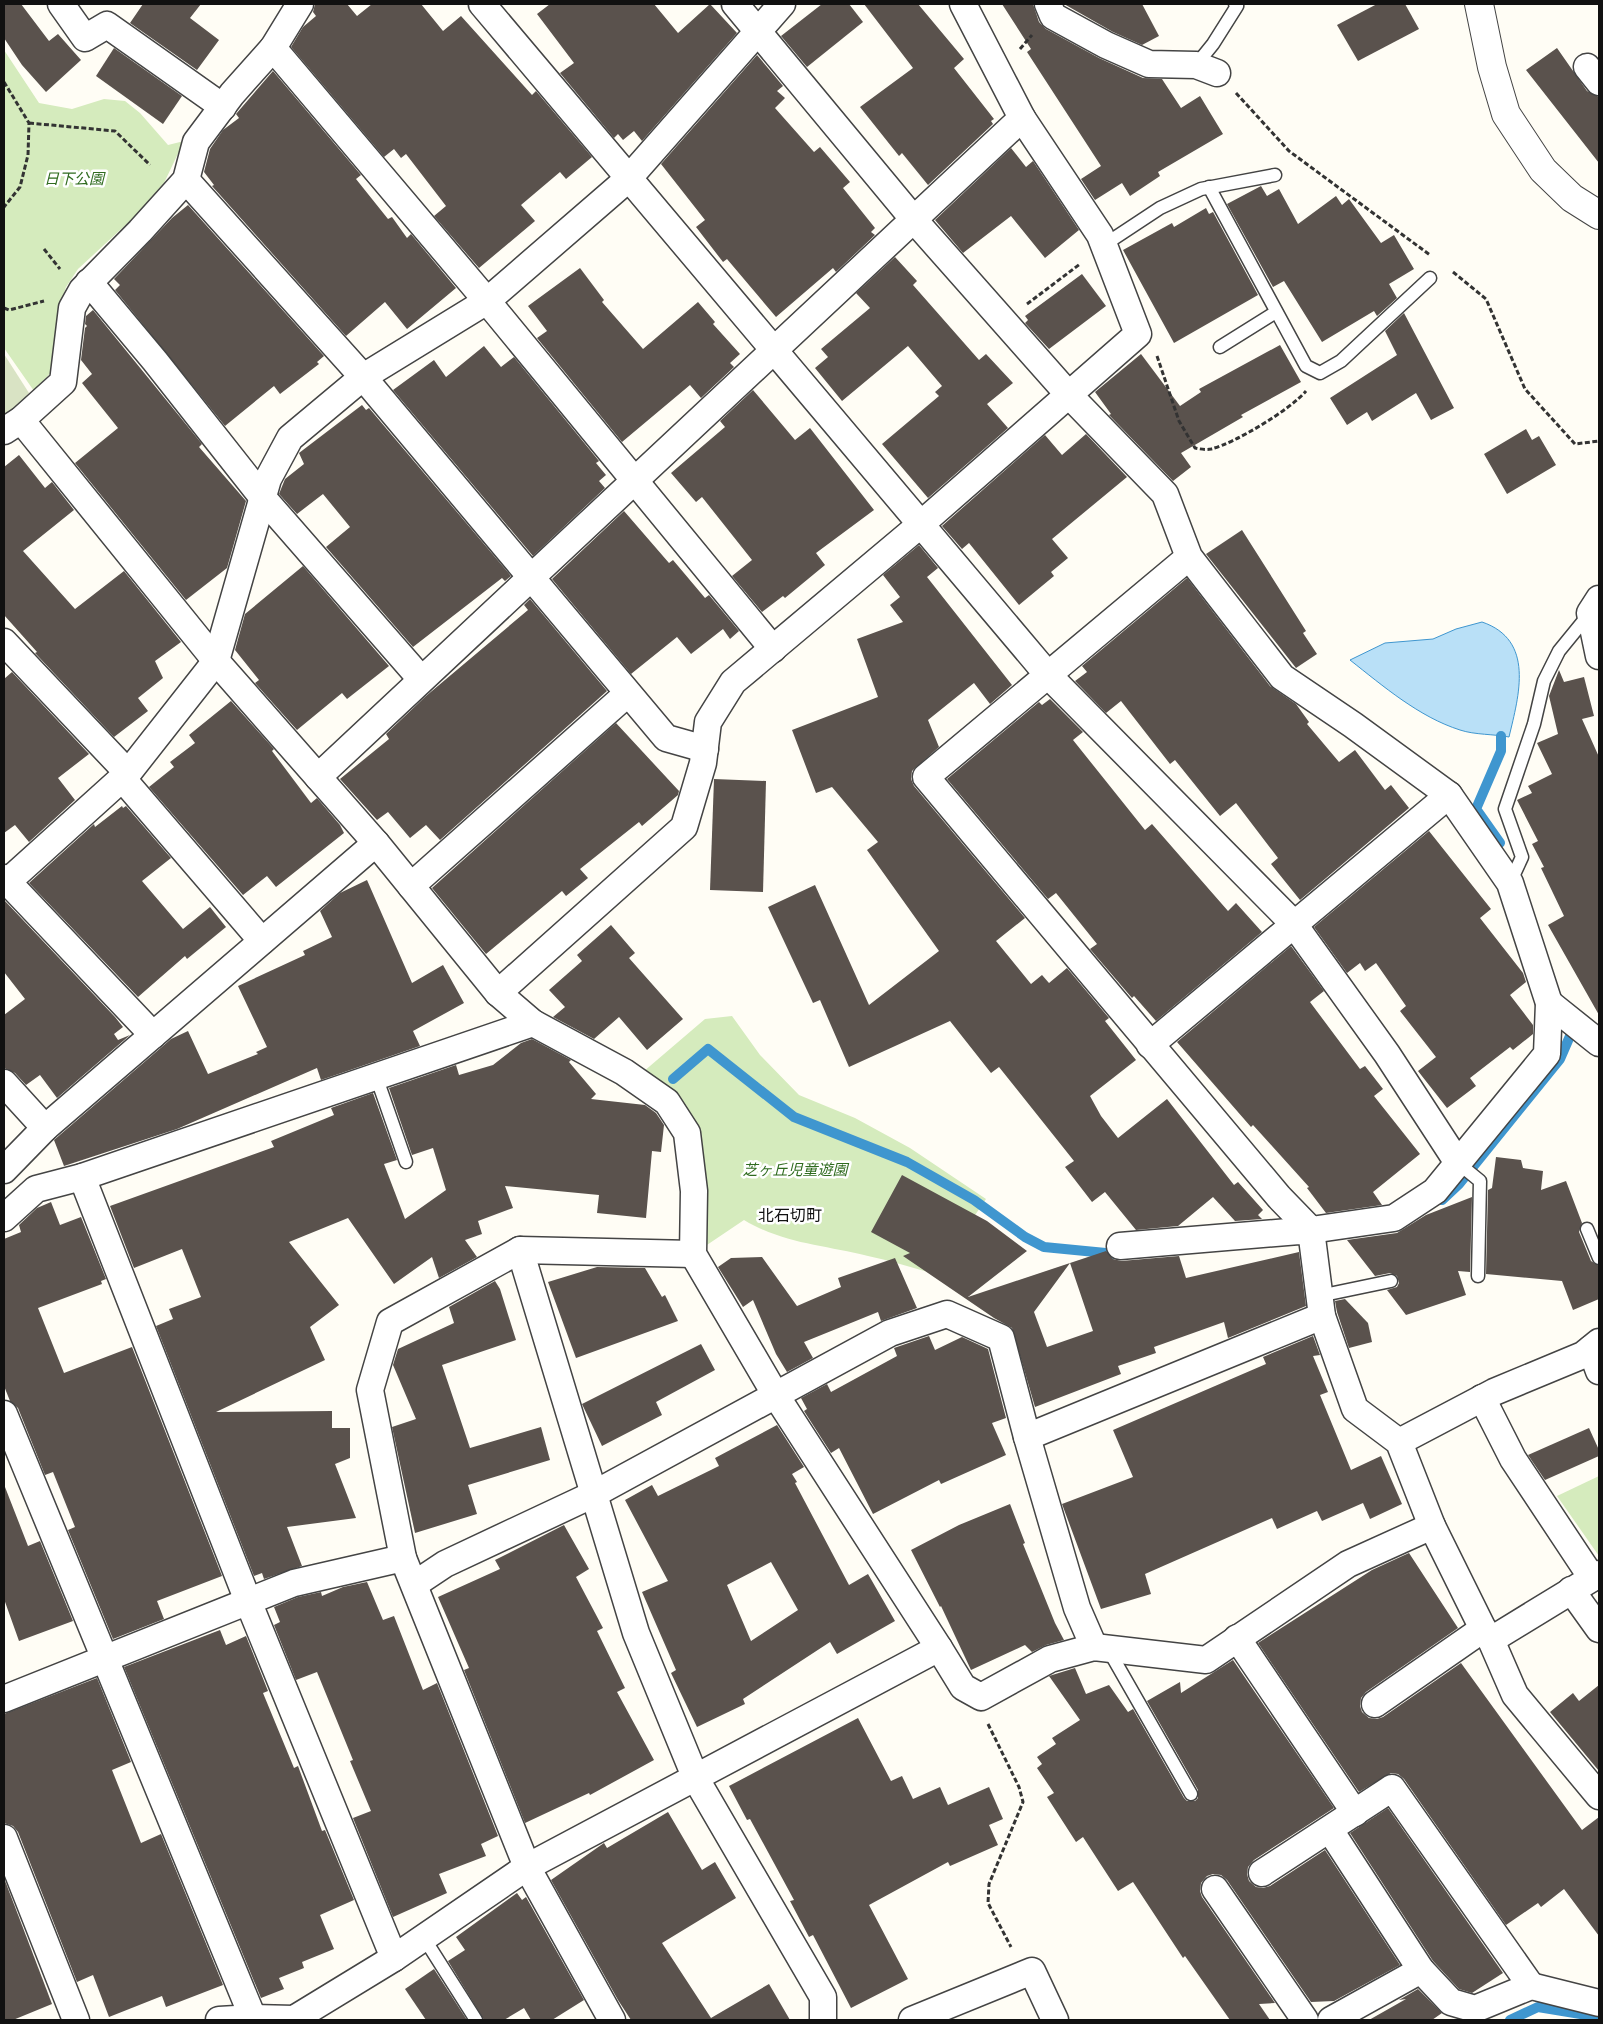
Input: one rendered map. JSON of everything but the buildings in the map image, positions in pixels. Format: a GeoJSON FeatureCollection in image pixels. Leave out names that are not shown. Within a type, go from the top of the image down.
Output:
{"type":"FeatureCollection","features":[{"type":"Feature","properties":{"kind":"street"},"geometry":{"type":"LineString","coordinates":[[61,4],[85,38],[107,25],[223,107]]}},
{"type":"Feature","properties":{"kind":"street"},"geometry":{"type":"LineString","coordinates":[[300,4],[273,48],[196,142],[186,180],[140,231],[89,282],[72,308],[63,382],[13,426],[376,843],[498,994],[533,1023],[624,1072],[667,1102],[687,1132],[694,1191],[693,1254],[775,1394],[963,1688],[981,1697],[1050,1659],[1101,1648],[1206,1660],[1348,1564],[1432,1526]]}},
{"type":"Feature","properties":{"kind":"street"},"geometry":{"type":"LineString","coordinates":[[482,4],[1048,675],[1293,923],[1387,1054],[1458,1163]]}},
{"type":"Feature","properties":{"kind":"street"},"geometry":{"type":"LineString","coordinates":[[734,4],[758,30],[915,221],[1069,395],[1165,494],[1189,557],[1282,678],[1353,725],[1449,794],[1510,883],[1549,1003],[1548,1054],[1435,1191],[1394,1218],[1311,1230],[1120,1246]]}},
{"type":"Feature","properties":{"kind":"street"},"geometry":{"type":"LineString","coordinates":[[153,1035],[5,882],[125,776],[216,661],[268,479],[290,438],[363,378],[487,301],[628,179],[782,4]]}},
{"type":"Feature","properties":{"kind":"street"},"geometry":{"type":"LineString","coordinates":[[498,994],[684,826],[703,764],[708,722],[733,682],[920,525],[1138,334],[1100,235],[1022,118],[963,4]]}},
{"type":"Feature","properties":{"kind":"street"},"geometry":{"type":"LineString","coordinates":[[1048,4],[1053,16],[1106,45],[1149,64],[1207,69]]}},
{"type":"Feature","properties":{"kind":"street"},"geometry":{"type":"LineString","coordinates":[[1479,4],[1492,67],[1506,114],[1543,170],[1572,198],[1599,215]]}},
{"type":"Feature","properties":{"kind":"street"},"geometry":{"type":"LineString","coordinates":[[273,48],[636,480],[772,648]]}},
{"type":"Feature","properties":{"kind":"street"},"geometry":{"type":"LineString","coordinates":[[318,777],[420,679],[531,579],[773,350],[915,221],[1022,118]]}},
{"type":"Feature","properties":{"kind":"street"},"geometry":{"type":"LineString","coordinates":[[186,180],[363,378],[627,694],[666,738],[704,749]]}},
{"type":"Feature","properties":{"kind":"street"},"geometry":{"type":"LineString","coordinates":[[89,282],[155,360],[263,498],[420,679]]}},
{"type":"Feature","properties":{"kind":"street"},"geometry":{"type":"LineString","coordinates":[[1189,557],[926,777],[1150,1046],[1279,1197],[1311,1230],[1320,1306],[1356,1409],[1400,1442],[1432,1526],[1487,1634],[1515,1695],[1599,1796]]}},
{"type":"Feature","properties":{"kind":"street"},"geometry":{"type":"LineString","coordinates":[[1594,606],[1599,656]]}},
{"type":"Feature","properties":{"kind":"street"},"geometry":{"type":"LineString","coordinates":[[4,642],[125,776],[262,941]]}},
{"type":"Feature","properties":{"kind":"street"},"geometry":{"type":"LineString","coordinates":[[411,886],[627,694]]}},
{"type":"Feature","properties":{"kind":"street"},"geometry":{"type":"LineString","coordinates":[[1150,1046],[1293,923],[1449,794]]}},
{"type":"Feature","properties":{"kind":"street"},"geometry":{"type":"LineString","coordinates":[[4,1170],[45,1128],[376,843]]}},
{"type":"Feature","properties":{"kind":"street"},"geometry":{"type":"LineString","coordinates":[[1549,1003],[1596,1035]]}},
{"type":"Feature","properties":{"kind":"street"},"geometry":{"type":"LineString","coordinates":[[4,1218],[36,1189],[82,1177],[533,1023]]}},
{"type":"Feature","properties":{"kind":"street"},"geometry":{"type":"LineString","coordinates":[[4,1083],[45,1128]]}},
{"type":"Feature","properties":{"kind":"street"},"geometry":{"type":"LineString","coordinates":[[82,1177],[248,1601],[394,1958]]}},
{"type":"Feature","properties":{"kind":"street"},"geometry":{"type":"LineString","coordinates":[[612,2020],[526,1867],[415,1584],[403,1558],[370,1390],[390,1322],[520,1250],[693,1254]]}},
{"type":"Feature","properties":{"kind":"street"},"geometry":{"type":"LineString","coordinates":[[520,1250],[636,1633],[696,1778],[823,1997],[823,2020]]}},
{"type":"Feature","properties":{"kind":"street"},"geometry":{"type":"LineString","coordinates":[[1027,1437],[1320,1306]]}},
{"type":"Feature","properties":{"kind":"street"},"geometry":{"type":"LineString","coordinates":[[415,1584],[445,1564],[594,1494],[890,1333],[947,1314],[1001,1338],[1027,1437],[1077,1608],[1101,1648]]}},
{"type":"Feature","properties":{"kind":"street"},"geometry":{"type":"LineString","coordinates":[[1400,1442],[1482,1398],[1583,1355],[1597,1354]]}},
{"type":"Feature","properties":{"kind":"street"},"geometry":{"type":"LineString","coordinates":[[1482,1398],[1513,1459],[1587,1581],[1599,1629]]}},
{"type":"Feature","properties":{"kind":"street"},"geometry":{"type":"LineString","coordinates":[[4,1414],[253,2018]]}},
{"type":"Feature","properties":{"kind":"street"},"geometry":{"type":"LineString","coordinates":[[4,1699],[294,1583],[403,1558]]}},
{"type":"Feature","properties":{"kind":"street"},"geometry":{"type":"LineString","coordinates":[[1375,1704],[1487,1634],[1587,1581]]}},
{"type":"Feature","properties":{"kind":"street"},"geometry":{"type":"LineString","coordinates":[[1237,1638],[1355,1813]]}},
{"type":"Feature","properties":{"kind":"street"},"geometry":{"type":"LineString","coordinates":[[219,2020],[253,2018],[294,2019],[394,1958],[526,1867],[939,1648]]}},
{"type":"Feature","properties":{"kind":"street"},"geometry":{"type":"LineString","coordinates":[[1262,1872],[1330,1830],[1392,1788],[1531,1986]]}},
{"type":"Feature","properties":{"kind":"street"},"geometry":{"type":"LineString","coordinates":[[1330,1830],[1421,1970],[1451,2002],[1475,2009],[1531,1986],[1599,2003]]}},
{"type":"Feature","properties":{"kind":"street"},"geometry":{"type":"LineString","coordinates":[[4,1838],[76,2020]]}},
{"type":"Feature","properties":{"kind":"street"},"geometry":{"type":"LineString","coordinates":[[1216,1889],[1305,2020]]}},
{"type":"Feature","properties":{"kind":"street"},"geometry":{"type":"LineString","coordinates":[[1331,2020],[1421,1970]]}},
{"type":"Feature","properties":{"kind":"street"},"geometry":{"type":"LineString","coordinates":[[912,2020],[1032,1971],[1055,2020]]}},
{"type":"Feature","properties":{"kind":"lane"},"geometry":{"type":"LineString","coordinates":[[1207,69],[1213,44],[1237,6],[1236,4]]}},
{"type":"Feature","properties":{"kind":"lane"},"geometry":{"type":"LineString","coordinates":[[1104,245],[1160,208],[1209,187],[1275,175]]}},
{"type":"Feature","properties":{"kind":"lane"},"geometry":{"type":"LineString","coordinates":[[1209,187],[1306,366],[1320,373],[1341,361],[1430,278]]}},
{"type":"Feature","properties":{"kind":"lane"},"geometry":{"type":"LineString","coordinates":[[1220,347],[1276,312]]}},
{"type":"Feature","properties":{"kind":"lane"},"geometry":{"type":"LineString","coordinates":[[1510,883],[1522,857],[1505,809],[1534,724],[1544,681],[1559,651],[1594,606]]}},
{"type":"Feature","properties":{"kind":"lane"},"geometry":{"type":"LineString","coordinates":[[376,1076],[406,1162]]}},
{"type":"Feature","properties":{"kind":"lane"},"geometry":{"type":"LineString","coordinates":[[1458,1163],[1480,1181],[1478,1276]]}},
{"type":"Feature","properties":{"kind":"lane"},"geometry":{"type":"LineString","coordinates":[[1587,1229],[1599,1258]]}},
{"type":"Feature","properties":{"kind":"lane"},"geometry":{"type":"LineString","coordinates":[[1320,1306],[1391,1282]]}},
{"type":"Feature","properties":{"kind":"lane"},"geometry":{"type":"LineString","coordinates":[[1101,1648],[1191,1794]]}},
{"type":"Feature","properties":{"kind":"lane"},"geometry":{"type":"LineString","coordinates":[[424,1938],[476,2020]]}},
{"type":"Feature","properties":{"kind":"path"},"geometry":{"type":"LineString","coordinates":[[997,69],[1030,39],[1034,30]]}},
{"type":"Feature","properties":{"kind":"path"},"geometry":{"type":"LineString","coordinates":[[1207,69],[1289,151],[1431,255]]}},
{"type":"Feature","properties":{"kind":"path"},"geometry":{"type":"LineString","coordinates":[[4,82],[29,123],[28,155],[20,187],[4,207]]}},
{"type":"Feature","properties":{"kind":"path"},"geometry":{"type":"LineString","coordinates":[[29,123],[116,131],[150,165]]}},
{"type":"Feature","properties":{"kind":"path"},"geometry":{"type":"LineString","coordinates":[[1004,322],[1104,245]]}},
{"type":"Feature","properties":{"kind":"path"},"geometry":{"type":"LineString","coordinates":[[1446,266],[1486,299],[1525,389],[1575,444],[1599,441]]}},
{"type":"Feature","properties":{"kind":"path"},"geometry":{"type":"LineString","coordinates":[[4,308],[9,310],[48,300]]}},
{"type":"Feature","properties":{"kind":"path"},"geometry":{"type":"LineString","coordinates":[[1156,351],[1179,421],[1195,448],[1209,450],[1245,435],[1303,395],[1320,373]]}},
{"type":"Feature","properties":{"kind":"path"},"geometry":{"type":"LineString","coordinates":[[981,1697],[982,1712],[1019,1787],[1023,1802],[988,1884],[988,1903],[1025,1974]]}},
{"type":"Feature","properties":{"kind":"green space","name":"日下公園"},"geometry":{"type":"Polygon","coordinates":[[[4,50],[39,103],[72,109],[104,99],[125,101],[140,113],[168,145],[184,141],[164,183],[132,219],[78,269],[66,287],[60,305],[54,369],[34,391],[4,348],[4,50]]]}},
{"type":"Feature","properties":{"kind":"green space"},"geometry":{"type":"Polygon","coordinates":[[[4,354],[29,393],[9,415],[4,417],[4,354]]]}},
{"type":"Feature","properties":{"kind":"green space","name":"芝ヶ丘児童遊園"},"geometry":{"type":"Polygon","coordinates":[[[732,1016],[760,1055],[799,1095],[855,1118],[910,1148],[986,1199],[935,1274],[852,1252],[789,1239],[759,1228],[744,1220],[698,1251],[698,1173],[687,1106],[643,1072],[705,1019],[732,1016]]]}},
{"type":"Feature","properties":{"kind":"green space"},"geometry":{"type":"Polygon","coordinates":[[[1599,1476],[1599,1556],[1557,1496],[1599,1476]]]}},
{"type":"Feature","properties":{"kind":"water"},"geometry":{"type":"Polygon","coordinates":[[[1482,622],[1499,630],[1510,642],[1516,655],[1519,670],[1519,687],[1509,737],[1466,732],[1430,717],[1402,700],[1350,660],[1385,643],[1433,639],[1456,629],[1482,622]]]}},
{"type":"Feature","properties":{"kind":"waterway"},"geometry":{"type":"LineString","coordinates":[[1500,843],[1476,809],[1501,751],[1501,736]]}},
{"type":"Feature","properties":{"kind":"waterway"},"geometry":{"type":"LineString","coordinates":[[1442,1200],[1459,1184],[1560,1059],[1570,1036]]}},
{"type":"Feature","properties":{"kind":"waterway"},"geometry":{"type":"LineString","coordinates":[[673,1079],[708,1049],[794,1117],[907,1162],[974,1200],[1025,1237],[1044,1247],[1116,1254]]}},
{"type":"Feature","properties":{"kind":"waterway"},"geometry":{"type":"LineString","coordinates":[[1510,2020],[1538,2007],[1599,2017]]}},
{"type":"Feature","properties":{"kind":"district","name":"北石切町"},"geometry":{"type":"Point","coordinates":[790,1215]}}]}
